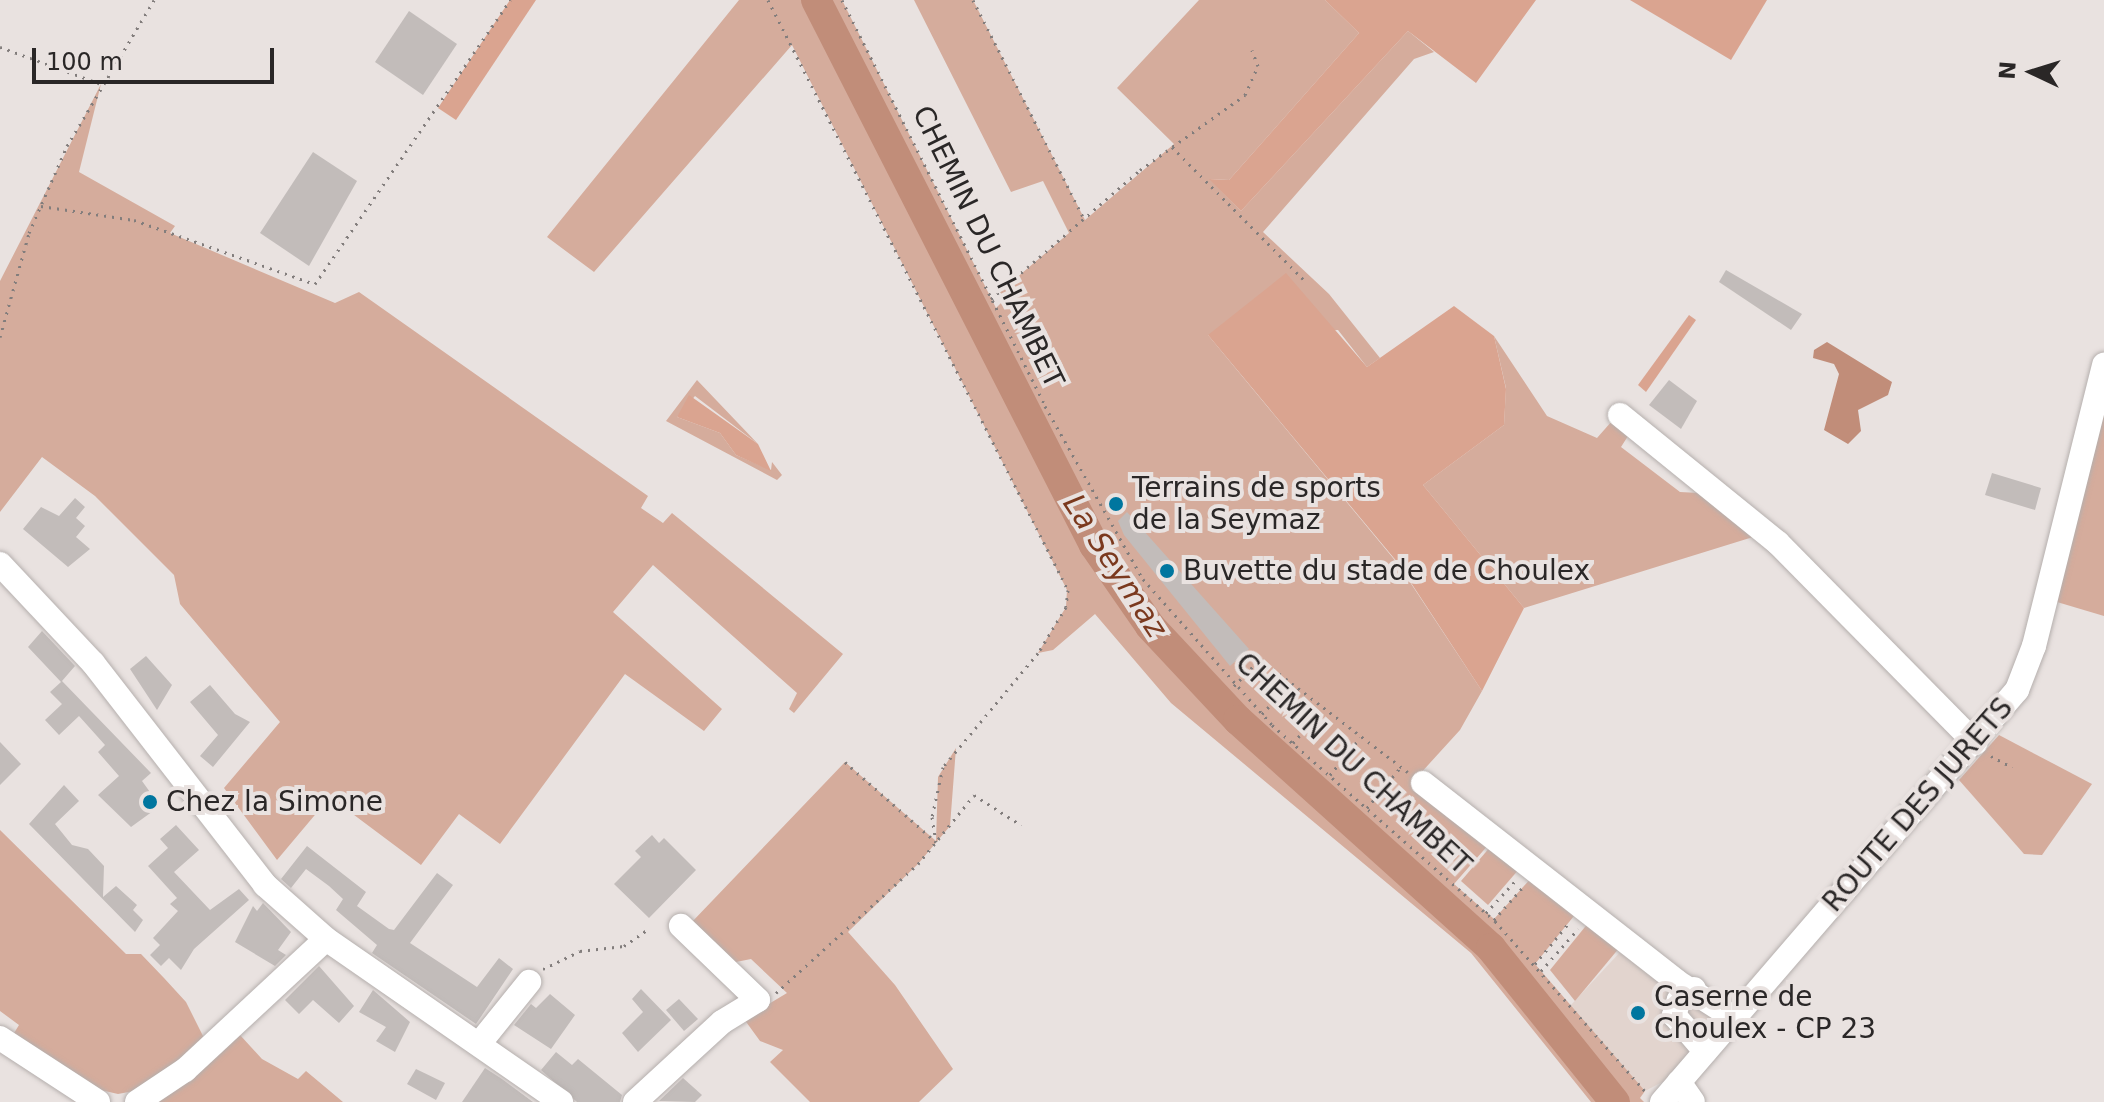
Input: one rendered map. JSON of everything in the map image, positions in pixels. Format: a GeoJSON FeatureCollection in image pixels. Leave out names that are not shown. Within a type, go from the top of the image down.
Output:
{"type":"FeatureCollection","features":[{"type":"Feature","properties":{"kind":"street","name":"ROUTE DES JURETS"},"geometry":{"type":"LineString","coordinates":[[1655,1098],[1686,1092],[1705,1051],[1975,743],[2017,690],[2031,657],[2104,365]]}},
{"type":"Feature","properties":{"kind":"street"},"geometry":{"type":"LineString","coordinates":[[1620,415],[1778,543],[1975,743]]}},
{"type":"Feature","properties":{"kind":"street"},"geometry":{"type":"LineString","coordinates":[[0,564],[93,663],[238,854],[326,939],[561,1102]]}},
{"type":"Feature","properties":{"kind":"street"},"geometry":{"type":"LineString","coordinates":[[1423,783],[1586,911],[1734,1018]]}},
{"type":"Feature","properties":{"kind":"street"},"geometry":{"type":"LineString","coordinates":[[635,1102],[688,1050],[758,1000],[681,926]]}},
{"type":"Feature","properties":{"kind":"street"},"geometry":{"type":"LineString","coordinates":[[137,1102],[179,1076],[326,939]]}},
{"type":"Feature","properties":{"kind":"street"},"geometry":{"type":"LineString","coordinates":[[479,1044],[529,982]]}},
{"type":"Feature","properties":{"kind":"street"},"geometry":{"type":"LineString","coordinates":[[1694,989],[1679,1000],[1674,1015],[1705,1051]]}},
{"type":"Feature","properties":{"kind":"street"},"geometry":{"type":"LineString","coordinates":[[0,1038],[98,1102]]}},
{"type":"Feature","properties":{"kind":"path"},"geometry":{"type":"LineString","coordinates":[[0,337],[41,206],[101,84],[154,0]]}},
{"type":"Feature","properties":{"kind":"path"},"geometry":{"type":"LineString","coordinates":[[41,206],[134,220],[315,284],[510,0]]}},
{"type":"Feature","properties":{"kind":"path"},"geometry":{"type":"LineString","coordinates":[[768,0],[1068,590],[1066,607],[1038,653],[943,767],[932,817],[936,842]]}},
{"type":"Feature","properties":{"kind":"path","name":"CHEMIN DU CHAMBET"},"geometry":{"type":"LineString","coordinates":[[842,0],[991,299],[1117,541],[1234,686],[1293,743],[1494,920],[1655,1098]]}},
{"type":"Feature","properties":{"kind":"path"},"geometry":{"type":"LineString","coordinates":[[973,0],[1085,221]]}},
{"type":"Feature","properties":{"kind":"path"},"geometry":{"type":"LineString","coordinates":[[0,47],[101,84]]}},
{"type":"Feature","properties":{"kind":"path"},"geometry":{"type":"LineString","coordinates":[[991,299],[1171,146],[1250,89],[1258,66],[1252,50]]}},
{"type":"Feature","properties":{"kind":"path"},"geometry":{"type":"LineString","coordinates":[[1171,146],[1307,283]]}},
{"type":"Feature","properties":{"kind":"path"},"geometry":{"type":"LineString","coordinates":[[1234,686],[1260,659],[1423,783]]}},
{"type":"Feature","properties":{"kind":"path"},"geometry":{"type":"LineString","coordinates":[[1262,714],[1291,683]]}},
{"type":"Feature","properties":{"kind":"path"},"geometry":{"type":"LineString","coordinates":[[1293,743],[1324,708]]}},
{"type":"Feature","properties":{"kind":"path"},"geometry":{"type":"LineString","coordinates":[[1330,775],[1361,737]]}},
{"type":"Feature","properties":{"kind":"path"},"geometry":{"type":"LineString","coordinates":[[1975,743],[2012,767]]}},
{"type":"Feature","properties":{"kind":"path"},"geometry":{"type":"LineString","coordinates":[[845,762],[936,842]]}},
{"type":"Feature","properties":{"kind":"path"},"geometry":{"type":"LineString","coordinates":[[1367,808],[1401,766]]}},
{"type":"Feature","properties":{"kind":"path"},"geometry":{"type":"LineString","coordinates":[[758,1000],[784,990],[936,842],[974,795],[1021,825]]}},
{"type":"Feature","properties":{"kind":"path"},"geometry":{"type":"LineString","coordinates":[[1486,913],[1533,869]]}},
{"type":"Feature","properties":{"kind":"path"},"geometry":{"type":"LineString","coordinates":[[1494,920],[1533,869]]}},
{"type":"Feature","properties":{"kind":"path"},"geometry":{"type":"LineString","coordinates":[[1535,964],[1586,911]]}},
{"type":"Feature","properties":{"kind":"path"},"geometry":{"type":"LineString","coordinates":[[1541,971],[1586,911]]}},
{"type":"Feature","properties":{"kind":"path"},"geometry":{"type":"LineString","coordinates":[[529,982],[570,955],[624,946],[647,930]]}},
{"type":"Feature","properties":{"kind":"shaded area"},"geometry":{"type":"Polygon","coordinates":[[[510,0],[536,0],[456,120],[438,108],[510,0]]]}},
{"type":"Feature","properties":{"kind":"shaded area"},"geometry":{"type":"Polygon","coordinates":[[[739,0],[842,0],[996,308],[1005,299],[1000,292],[1069,233],[1043,181],[1011,192],[914,0],[973,0],[1085,220],[1174,144],[1117,88],[1199,0],[1325,0],[1359,33],[1229,180],[1210,179],[1241,211],[1408,31],[1434,52],[1414,59],[1263,232],[1329,294],[1380,358],[1367,367],[1338,330],[1208,335],[1398,564],[1482,691],[1460,730],[1419,775],[1497,835],[1454,884],[1494,919],[1533,876],[1578,911],[1535,964],[1645,1091],[1640,1098],[1644,1102],[1591,1102],[1471,953],[1171,703],[1095,614],[1053,650],[1038,653],[1066,607],[1067,590],[792,45],[594,272],[547,237],[739,0]]]}},
{"type":"Feature","properties":{"kind":"shaded area"},"geometry":{"type":"Polygon","coordinates":[[[1325,0],[1536,0],[1476,83],[1408,31],[1241,211],[1209,179],[1229,180],[1359,33],[1325,0]]]}},
{"type":"Feature","properties":{"kind":"shaded area"},"geometry":{"type":"Polygon","coordinates":[[[1630,0],[1767,0],[1731,60],[1630,0]]]}},
{"type":"Feature","properties":{"kind":"shaded area"},"geometry":{"type":"Polygon","coordinates":[[[101,84],[79,172],[175,226],[170,233],[335,303],[359,292],[648,496],[641,508],[663,523],[672,513],[843,654],[794,713],[789,709],[797,693],[653,565],[613,612],[722,709],[704,731],[625,674],[500,844],[459,814],[421,865],[330,797],[277,860],[224,788],[280,722],[180,604],[174,575],[95,496],[42,457],[0,512],[0,281],[101,84]]]}},
{"type":"Feature","properties":{"kind":"shaded area"},"geometry":{"type":"Polygon","coordinates":[[[1286,273],[1367,367],[1454,306],[1494,336],[1506,389],[1504,425],[1423,485],[1524,608],[1482,691],[1398,563],[1208,335],[1286,273]]]}},
{"type":"Feature","properties":{"kind":"shaded area"},"geometry":{"type":"Polygon","coordinates":[[[1689,315],[1696,320],[1646,392],[1638,385],[1689,315]]]}},
{"type":"Feature","properties":{"kind":"shaded area"},"geometry":{"type":"Polygon","coordinates":[[[1494,336],[1547,416],[1597,438],[1612,421],[1628,436],[1621,447],[1680,492],[1699,493],[1753,537],[1524,608],[1423,485],[1504,425],[1506,388],[1494,336]]]}},
{"type":"Feature","properties":{"kind":"shaded area"},"geometry":{"type":"Polygon","coordinates":[[[1827,342],[1892,382],[1888,395],[1858,410],[1861,431],[1848,444],[1824,430],[1839,374],[1834,364],[1813,358],[1814,350],[1827,342]]]}},
{"type":"Feature","properties":{"kind":"shaded area"},"geometry":{"type":"Polygon","coordinates":[[[697,380],[758,444],[695,396],[677,417],[720,433],[736,455],[771,470],[772,462],[782,475],[777,480],[666,421],[697,380]]]}},
{"type":"Feature","properties":{"kind":"shaded area"},"geometry":{"type":"Polygon","coordinates":[[[2104,394],[2104,616],[2057,602],[2104,394]]]}},
{"type":"Feature","properties":{"kind":"shaded area"},"geometry":{"type":"Polygon","coordinates":[[[689,395],[758,444],[771,471],[736,455],[720,433],[677,417],[689,395]]]}},
{"type":"Feature","properties":{"kind":"shaded area"},"geometry":{"type":"Polygon","coordinates":[[[1999,735],[2092,784],[2042,855],[2024,854],[1959,780],[1999,735]]]}},
{"type":"Feature","properties":{"kind":"shaded area"},"geometry":{"type":"Polygon","coordinates":[[[956,748],[950,826],[918,864],[848,932],[895,985],[953,1069],[919,1102],[810,1102],[770,1062],[783,1050],[760,1041],[744,1019],[787,993],[751,959],[726,964],[690,924],[845,762],[936,841],[938,777],[956,748]]]}},
{"type":"Feature","properties":{"kind":"shaded area"},"geometry":{"type":"Polygon","coordinates":[[[0,830],[126,954],[141,954],[186,1002],[207,1044],[134,1091],[118,1094],[96,1089],[11,1038],[19,1025],[0,1011],[0,830]]]}},
{"type":"Feature","properties":{"kind":"shaded area"},"geometry":{"type":"Polygon","coordinates":[[[1491,846],[1520,868],[1488,905],[1461,881],[1491,846]]]}},
{"type":"Feature","properties":{"kind":"shaded area"},"geometry":{"type":"Polygon","coordinates":[[[1589,922],[1620,947],[1575,1001],[1550,970],[1589,922]]]}},
{"type":"Feature","properties":{"kind":"shaded area"},"geometry":{"type":"Polygon","coordinates":[[[1623,949],[1737,1001],[1672,1077],[1645,1091],[1570,1006],[1623,949]]]}},
{"type":"Feature","properties":{"kind":"shaded area"},"geometry":{"type":"Polygon","coordinates":[[[240,1035],[262,1059],[298,1079],[306,1071],[343,1102],[156,1102],[240,1035]]]}},
{"type":"Feature","properties":{"kind":"building"},"geometry":{"type":"Polygon","coordinates":[[[409,11],[457,44],[423,95],[375,62],[409,11]]]}},
{"type":"Feature","properties":{"kind":"building"},"geometry":{"type":"Polygon","coordinates":[[[313,152],[357,181],[309,266],[260,233],[313,152]]]}},
{"type":"Feature","properties":{"kind":"building"},"geometry":{"type":"Polygon","coordinates":[[[1726,270],[1802,314],[1791,330],[1719,282],[1726,270]]]}},
{"type":"Feature","properties":{"kind":"building"},"geometry":{"type":"Polygon","coordinates":[[[1669,380],[1697,401],[1681,429],[1649,405],[1669,380]]]}},
{"type":"Feature","properties":{"kind":"building"},"geometry":{"type":"Polygon","coordinates":[[[1992,473],[2041,488],[2035,510],[1985,495],[1992,473]]]}},
{"type":"Feature","properties":{"kind":"building"},"geometry":{"type":"Polygon","coordinates":[[[75,498],[85,507],[76,518],[85,526],[76,537],[90,549],[68,567],[23,529],[41,507],[59,516],[75,498]]]}},
{"type":"Feature","properties":{"kind":"building"},"geometry":{"type":"Polygon","coordinates":[[[1127,512],[1249,649],[1230,666],[1124,535],[1118,521],[1127,512]]]}},
{"type":"Feature","properties":{"kind":"building"},"geometry":{"type":"Polygon","coordinates":[[[42,631],[75,666],[62,681],[151,773],[142,781],[160,806],[131,827],[98,795],[119,776],[98,752],[105,745],[79,716],[59,735],[45,720],[62,704],[50,692],[61,682],[28,647],[42,631]]]}},
{"type":"Feature","properties":{"kind":"building"},"geometry":{"type":"Polygon","coordinates":[[[146,656],[172,685],[157,710],[130,669],[146,656]]]}},
{"type":"Feature","properties":{"kind":"building"},"geometry":{"type":"Polygon","coordinates":[[[210,685],[235,714],[250,722],[213,767],[200,756],[218,735],[190,702],[210,685]]]}},
{"type":"Feature","properties":{"kind":"building"},"geometry":{"type":"Polygon","coordinates":[[[0,742],[21,764],[0,785],[0,742]]]}},
{"type":"Feature","properties":{"kind":"building"},"geometry":{"type":"Polygon","coordinates":[[[64,785],[79,801],[55,824],[72,845],[88,849],[104,866],[103,897],[116,886],[137,905],[133,910],[143,920],[135,932],[29,824],[64,785]]]}},
{"type":"Feature","properties":{"kind":"building"},"geometry":{"type":"Polygon","coordinates":[[[176,825],[199,850],[174,872],[210,910],[239,889],[249,900],[194,949],[181,970],[169,958],[161,966],[150,955],[160,945],[153,938],[178,911],[170,904],[177,898],[148,866],[168,848],[160,839],[176,825]]]}},
{"type":"Feature","properties":{"kind":"building"},"geometry":{"type":"Polygon","coordinates":[[[652,835],[659,843],[664,838],[696,870],[649,918],[614,884],[641,857],[635,851],[652,835]]]}},
{"type":"Feature","properties":{"kind":"building"},"geometry":{"type":"Polygon","coordinates":[[[307,846],[366,892],[357,906],[389,929],[394,930],[437,873],[453,885],[410,943],[477,987],[499,958],[513,969],[476,1024],[372,953],[377,945],[336,910],[343,899],[329,886],[306,869],[291,888],[281,879],[307,846]]]}},
{"type":"Feature","properties":{"kind":"building"},"geometry":{"type":"Polygon","coordinates":[[[263,903],[291,932],[278,950],[286,955],[275,966],[235,942],[253,906],[257,911],[263,903]]]}},
{"type":"Feature","properties":{"kind":"building"},"geometry":{"type":"Polygon","coordinates":[[[319,966],[354,1006],[339,1023],[313,1000],[299,1014],[285,1000],[319,966]]]}},
{"type":"Feature","properties":{"kind":"building"},"geometry":{"type":"Polygon","coordinates":[[[641,989],[671,1020],[638,1052],[622,1033],[643,1012],[632,999],[641,989]]]}},
{"type":"Feature","properties":{"kind":"building"},"geometry":{"type":"Polygon","coordinates":[[[373,990],[410,1022],[395,1052],[376,1041],[386,1027],[359,1012],[373,990]]]}},
{"type":"Feature","properties":{"kind":"building"},"geometry":{"type":"Polygon","coordinates":[[[550,994],[575,1015],[551,1049],[514,1025],[531,1004],[536,1008],[550,994]]]}},
{"type":"Feature","properties":{"kind":"building"},"geometry":{"type":"Polygon","coordinates":[[[679,999],[698,1019],[684,1031],[666,1010],[679,999]]]}},
{"type":"Feature","properties":{"kind":"building"},"geometry":{"type":"Polygon","coordinates":[[[556,1052],[572,1065],[578,1059],[622,1095],[620,1102],[577,1102],[541,1070],[556,1052]]]}},
{"type":"Feature","properties":{"kind":"building"},"geometry":{"type":"Polygon","coordinates":[[[485,1068],[502,1079],[533,1102],[462,1102],[485,1068]]]}},
{"type":"Feature","properties":{"kind":"building"},"geometry":{"type":"Polygon","coordinates":[[[416,1069],[445,1083],[436,1100],[407,1084],[416,1069]]]}},
{"type":"Feature","properties":{"kind":"building"},"geometry":{"type":"Polygon","coordinates":[[[683,1078],[702,1095],[695,1102],[659,1101],[683,1078]]]}},
{"type":"Feature","properties":{"kind":"waterway","name":"La Seymaz"},"geometry":{"type":"LineString","coordinates":[[816,0],[1094,545],[1150,626],[1238,720],[1491,948],[1615,1102]]}},
{"type":"Feature","properties":{"kind":"place","name":"Terrains de sports de la Seymaz"},"geometry":{"type":"Point","coordinates":[1116,504]}},
{"type":"Feature","properties":{"kind":"place","name":"Buvette du stade de Choulex"},"geometry":{"type":"Point","coordinates":[1167,571]}},
{"type":"Feature","properties":{"kind":"place","name":"Chez la Simone"},"geometry":{"type":"Point","coordinates":[150,802]}},
{"type":"Feature","properties":{"kind":"place","name":"Caserne de Choulex - CP 23"},"geometry":{"type":"Point","coordinates":[1638,1013]}}]}
